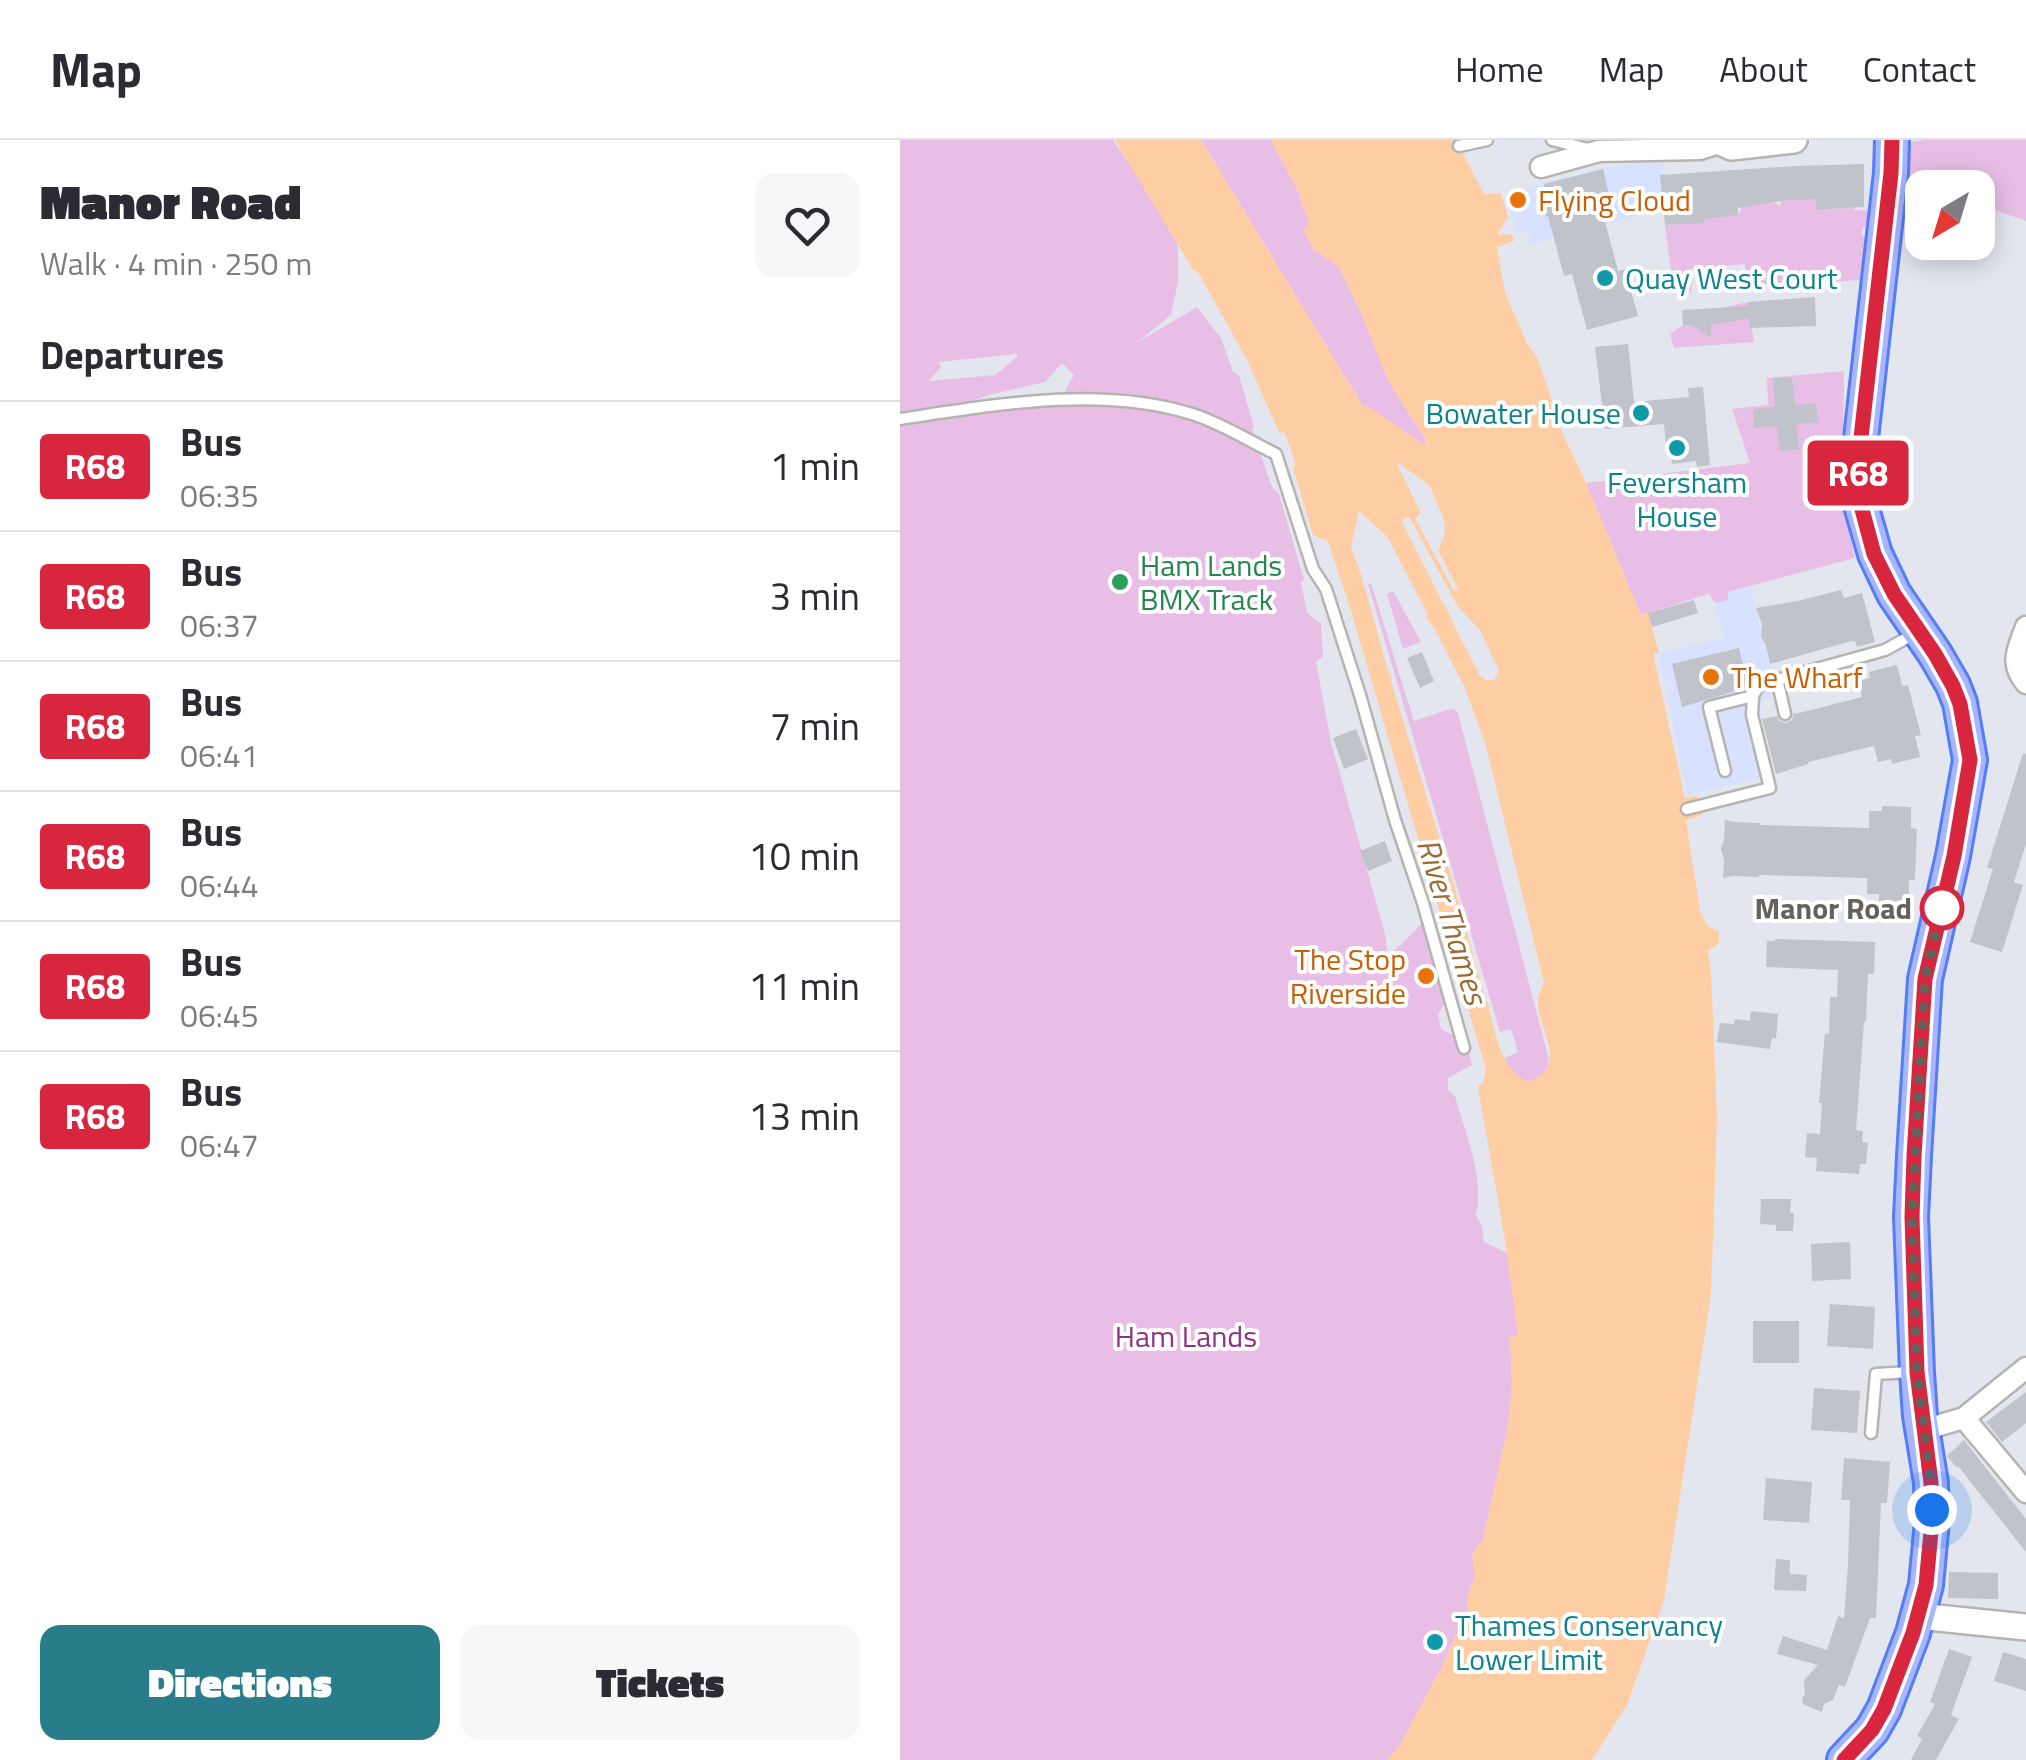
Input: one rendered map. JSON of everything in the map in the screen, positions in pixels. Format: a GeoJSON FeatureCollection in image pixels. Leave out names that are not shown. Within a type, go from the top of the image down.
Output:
{"type":"FeatureCollection","features":[{"type":"Feature","properties":{"kind":"main road"},"geometry":{"type":"LineString","coordinates":[[1851,1754],[1884,1709],[1903,1663],[1926,1585],[1931,1483],[1917,1372],[1912,1217],[1925,979],[1954,856],[1970,760],[1953,686],[1894,594],[1874,554],[1860,502],[1858,478],[1892,140]]}},
{"type":"Feature","properties":{"kind":"street"},"geometry":{"type":"LineString","coordinates":[[1541,167],[1600,148],[1700,149],[1718,141],[1730,146],[1794,140]]}},
{"type":"Feature","properties":{"kind":"street"},"geometry":{"type":"LineString","coordinates":[[2022,679],[2015,661],[2026,627]]}},
{"type":"Feature","properties":{"kind":"street"},"geometry":{"type":"LineString","coordinates":[[1923,1430],[1964,1418],[2026,1368]]}},
{"type":"Feature","properties":{"kind":"street"},"geometry":{"type":"LineString","coordinates":[[1964,1418],[2026,1492]]}},
{"type":"Feature","properties":{"kind":"street"},"geometry":{"type":"LineString","coordinates":[[1918,1616],[2026,1627]]}},
{"type":"Feature","properties":{"kind":"lane"},"geometry":{"type":"LineString","coordinates":[[1459,146],[1487,140]]}},
{"type":"Feature","properties":{"kind":"lane"},"geometry":{"type":"LineString","coordinates":[[1552,140],[1600,148]]}},
{"type":"Feature","properties":{"kind":"lane"},"geometry":{"type":"LineString","coordinates":[[900,419],[1032,402],[1132,401],[1194,415],[1276,454],[1313,569],[1326,589],[1354,677],[1464,1048]]}},
{"type":"Feature","properties":{"kind":"lane"},"geometry":{"type":"LineString","coordinates":[[1687,810],[1770,788],[1752,714],[1758,685],[1885,650],[1919,630]]}},
{"type":"Feature","properties":{"kind":"lane"},"geometry":{"type":"LineString","coordinates":[[1776,679],[1785,714]]}},
{"type":"Feature","properties":{"kind":"lane"},"geometry":{"type":"LineString","coordinates":[[1724,770],[1709,708],[1753,696]]}},
{"type":"Feature","properties":{"kind":"lane"},"geometry":{"type":"LineString","coordinates":[[1871,1433],[1876,1374],[1917,1372]]}},
{"type":"Feature","properties":{"kind":"shaded area"},"geometry":{"type":"Polygon","coordinates":[[[1663,160],[1661,209],[1531,244],[1528,231],[1517,232],[1507,198],[1539,184],[1603,168],[1663,160]]]}},
{"type":"Feature","properties":{"kind":"shaded area"},"geometry":{"type":"Polygon","coordinates":[[[1750,586],[1777,694],[1766,698],[1758,715],[1771,775],[1687,795],[1659,653],[1724,638],[1715,603],[1728,600],[1728,592],[1750,586]]]}},
{"type":"Feature","properties":{"kind":"green space","name":"Ham Lands"},"geometry":{"type":"Polygon","coordinates":[[[900,140],[1113,140],[1174,230],[1178,249],[1178,282],[1171,315],[1138,342],[1197,307],[1221,338],[1233,372],[1239,375],[1252,430],[1272,487],[1279,494],[1304,580],[1301,582],[1307,613],[1321,624],[1323,656],[1316,662],[1331,742],[1388,957],[1422,923],[1441,945],[1438,970],[1448,997],[1438,1015],[1441,1029],[1467,1042],[1472,1065],[1448,1078],[1448,1090],[1455,1096],[1473,1155],[1478,1186],[1476,1215],[1484,1242],[1507,1253],[1518,1334],[1510,1338],[1512,1384],[1508,1426],[1483,1540],[1472,1554],[1475,1576],[1467,1609],[1443,1665],[1399,1747],[1387,1760],[900,1760],[900,140]],[[1017,354],[939,362],[941,367],[929,381],[995,375],[1017,354]],[[1062,363],[1045,382],[943,410],[940,418],[964,416],[990,399],[999,409],[1058,404],[1074,375],[1062,363]]]}},
{"type":"Feature","properties":{"kind":"green space"},"geometry":{"type":"Polygon","coordinates":[[[1201,140],[1271,140],[1298,191],[1310,226],[1304,230],[1313,248],[1339,267],[1389,382],[1425,438],[1425,446],[1409,470],[1384,454],[1399,434],[1367,413],[1201,140]]]}},
{"type":"Feature","properties":{"kind":"green space"},"geometry":{"type":"Polygon","coordinates":[[[2026,140],[2026,221],[1995,210],[1995,170],[1907,170],[1910,142],[2026,140]]]}},
{"type":"Feature","properties":{"kind":"green space"},"geometry":{"type":"Polygon","coordinates":[[[1815,198],[1817,210],[1854,208],[1872,215],[1862,235],[1869,241],[1864,280],[1747,285],[1745,264],[1691,269],[1692,291],[1674,293],[1665,225],[1676,225],[1676,217],[1703,209],[1724,216],[1738,215],[1744,203],[1774,202],[1780,206],[1781,201],[1815,198]]]}},
{"type":"Feature","properties":{"kind":"green space"},"geometry":{"type":"Polygon","coordinates":[[[1748,302],[1754,342],[1674,348],[1670,334],[1683,325],[1711,325],[1726,307],[1748,302]]]}},
{"type":"Feature","properties":{"kind":"green space"},"geometry":{"type":"Polygon","coordinates":[[[1844,371],[1842,504],[1855,558],[1728,592],[1728,600],[1715,603],[1709,594],[1640,613],[1586,483],[1750,463],[1732,409],[1768,405],[1767,378],[1844,371]]]}},
{"type":"Feature","properties":{"kind":"green space"},"geometry":{"type":"Polygon","coordinates":[[[1371,583],[1414,721],[1453,708],[1458,713],[1549,1060],[1542,1074],[1529,1082],[1514,1074],[1505,1058],[1518,1052],[1511,1029],[1500,1032],[1368,584],[1371,583]]]}},
{"type":"Feature","properties":{"kind":"green space"},"geometry":{"type":"Polygon","coordinates":[[[1393,591],[1421,642],[1403,649],[1387,594],[1393,591]]]}},
{"type":"Feature","properties":{"kind":"water"},"geometry":{"type":"Polygon","coordinates":[[[1115,140],[1201,140],[1367,413],[1399,435],[1385,455],[1396,462],[1421,513],[1415,518],[1454,591],[1458,589],[1438,550],[1445,523],[1430,486],[1409,470],[1425,446],[1425,438],[1389,382],[1339,267],[1313,249],[1303,229],[1310,226],[1298,191],[1271,140],[1459,140],[1484,194],[1501,193],[1508,218],[1497,234],[1513,235],[1514,241],[1497,247],[1505,293],[1537,357],[1556,412],[1568,409],[1569,422],[1560,428],[1640,613],[1648,613],[1685,798],[1697,796],[1703,815],[1686,820],[1700,911],[1708,927],[1719,931],[1719,943],[1708,951],[1717,1117],[1711,1294],[1664,1600],[1627,1705],[1592,1760],[1387,1760],[1399,1747],[1443,1665],[1467,1609],[1475,1576],[1472,1554],[1483,1539],[1508,1426],[1512,1384],[1510,1338],[1518,1334],[1478,1087],[1486,1069],[1328,541],[1313,535],[1285,433],[1279,432],[1247,360],[1198,272],[1193,270],[1115,140]],[[1359,511],[1351,547],[1498,1042],[1512,1071],[1530,1082],[1548,1066],[1550,1055],[1538,999],[1544,983],[1485,742],[1464,686],[1387,536],[1359,511]],[[1406,517],[1402,522],[1480,676],[1494,680],[1499,671],[1480,630],[1458,607],[1406,517]]]}},
{"type":"Feature","properties":{"kind":"building"},"geometry":{"type":"Polygon","coordinates":[[[1864,164],[1864,207],[1817,210],[1815,199],[1780,201],[1738,208],[1738,215],[1704,219],[1704,223],[1665,225],[1660,175],[1864,164]]]}},
{"type":"Feature","properties":{"kind":"building"},"geometry":{"type":"Polygon","coordinates":[[[1603,169],[1612,207],[1602,210],[1618,271],[1625,269],[1638,316],[1587,330],[1572,274],[1564,276],[1538,193],[1546,191],[1544,184],[1603,169]]]}},
{"type":"Feature","properties":{"kind":"building"},"geometry":{"type":"Polygon","coordinates":[[[1815,297],[1816,326],[1750,328],[1749,318],[1711,325],[1711,338],[1692,325],[1683,325],[1682,310],[1815,297]]]}},
{"type":"Feature","properties":{"kind":"building"},"geometry":{"type":"Polygon","coordinates":[[[1628,344],[1634,402],[1689,397],[1688,388],[1703,387],[1710,465],[1697,467],[1696,461],[1672,464],[1671,454],[1667,455],[1664,424],[1605,429],[1595,347],[1628,344]]]}},
{"type":"Feature","properties":{"kind":"building"},"geometry":{"type":"Polygon","coordinates":[[[1792,377],[1795,405],[1816,403],[1818,422],[1797,424],[1799,449],[1780,451],[1777,426],[1754,428],[1753,409],[1775,407],[1773,378],[1792,377]]]}},
{"type":"Feature","properties":{"kind":"building"},"geometry":{"type":"Polygon","coordinates":[[[1841,590],[1844,598],[1862,593],[1875,642],[1857,647],[1852,641],[1770,664],[1756,608],[1841,590]]]}},
{"type":"Feature","properties":{"kind":"building"},"geometry":{"type":"Polygon","coordinates":[[[1694,600],[1698,613],[1652,627],[1648,613],[1694,600]]]}},
{"type":"Feature","properties":{"kind":"building","name":"The Wharf"},"geometry":{"type":"Polygon","coordinates":[[[1739,648],[1748,685],[1682,707],[1672,664],[1739,648]]]}},
{"type":"Feature","properties":{"kind":"building"},"geometry":{"type":"Polygon","coordinates":[[[1422,652],[1434,681],[1420,688],[1407,658],[1422,652]]]}},
{"type":"Feature","properties":{"kind":"building"},"geometry":{"type":"Polygon","coordinates":[[[1897,665],[1902,686],[1908,685],[1921,735],[1915,736],[1920,757],[1892,764],[1891,759],[1878,762],[1874,746],[1776,774],[1762,719],[1777,716],[1786,723],[1792,720],[1794,712],[1862,697],[1858,681],[1870,678],[1869,672],[1897,665]]]}},
{"type":"Feature","properties":{"kind":"building"},"geometry":{"type":"Polygon","coordinates":[[[1356,729],[1368,759],[1344,769],[1333,738],[1356,729]]]}},
{"type":"Feature","properties":{"kind":"building"},"geometry":{"type":"Polygon","coordinates":[[[2023,753],[2026,844],[2014,882],[2023,885],[2002,952],[1970,942],[1993,869],[1987,868],[2023,753]]]}},
{"type":"Feature","properties":{"kind":"building"},"geometry":{"type":"Polygon","coordinates":[[[1882,806],[1911,807],[1911,828],[1917,829],[1915,880],[1909,880],[1909,902],[1879,901],[1879,894],[1867,894],[1867,878],[1723,878],[1725,820],[1760,825],[1869,828],[1869,811],[1882,811],[1882,806]]]}},
{"type":"Feature","properties":{"kind":"building"},"geometry":{"type":"Polygon","coordinates":[[[1385,841],[1392,861],[1368,871],[1360,851],[1385,841]]]}},
{"type":"Feature","properties":{"kind":"building"},"geometry":{"type":"Polygon","coordinates":[[[1767,941],[1875,942],[1874,974],[1868,974],[1856,1130],[1863,1131],[1862,1142],[1868,1143],[1866,1164],[1860,1164],[1859,1174],[1816,1171],[1817,1158],[1805,1157],[1807,1133],[1820,1134],[1825,1033],[1829,1034],[1830,997],[1837,997],[1838,970],[1766,967],[1767,941]]]}},
{"type":"Feature","properties":{"kind":"building"},"geometry":{"type":"Polygon","coordinates":[[[1751,1011],[1778,1014],[1776,1039],[1772,1038],[1770,1049],[1717,1042],[1720,1023],[1750,1021],[1751,1011]]]}},
{"type":"Feature","properties":{"kind":"building"},"geometry":{"type":"Polygon","coordinates":[[[1761,1199],[1791,1199],[1793,1231],[1776,1231],[1776,1225],[1760,1224],[1761,1199]]]}},
{"type":"Feature","properties":{"kind":"building"},"geometry":{"type":"Polygon","coordinates":[[[1850,1242],[1851,1279],[1812,1281],[1811,1244],[1850,1242]]]}},
{"type":"Feature","properties":{"kind":"building"},"geometry":{"type":"Polygon","coordinates":[[[1830,1304],[1875,1307],[1873,1349],[1827,1346],[1830,1304]]]}},
{"type":"Feature","properties":{"kind":"building"},"geometry":{"type":"Polygon","coordinates":[[[1753,1321],[1799,1321],[1799,1363],[1753,1363],[1753,1321]]]}},
{"type":"Feature","properties":{"kind":"building"},"geometry":{"type":"Polygon","coordinates":[[[1814,1388],[1860,1391],[1857,1433],[1811,1430],[1814,1388]]]}},
{"type":"Feature","properties":{"kind":"building"},"geometry":{"type":"Polygon","coordinates":[[[2026,1392],[2026,1423],[2002,1442],[1986,1422],[2026,1392]]]}},
{"type":"Feature","properties":{"kind":"building"},"geometry":{"type":"Polygon","coordinates":[[[1964,1440],[2026,1519],[2026,1552],[1947,1456],[1964,1440]]]}},
{"type":"Feature","properties":{"kind":"building"},"geometry":{"type":"Polygon","coordinates":[[[1844,1458],[1890,1462],[1887,1503],[1881,1503],[1876,1618],[1870,1618],[1845,1687],[1839,1685],[1822,1712],[1803,1704],[1802,1698],[1804,1680],[1818,1665],[1777,1654],[1783,1636],[1827,1650],[1838,1616],[1844,1618],[1850,1500],[1841,1500],[1844,1458]]]}},
{"type":"Feature","properties":{"kind":"building"},"geometry":{"type":"Polygon","coordinates":[[[1766,1478],[1812,1482],[1809,1523],[1763,1520],[1766,1478]]]}},
{"type":"Feature","properties":{"kind":"building"},"geometry":{"type":"Polygon","coordinates":[[[1776,1559],[1790,1560],[1790,1574],[1807,1575],[1806,1591],[1774,1590],[1776,1559]]]}},
{"type":"Feature","properties":{"kind":"building"},"geometry":{"type":"Polygon","coordinates":[[[1949,1572],[1998,1573],[1998,1599],[1948,1598],[1949,1572]]]}},
{"type":"Feature","properties":{"kind":"building"},"geometry":{"type":"Polygon","coordinates":[[[1949,1649],[1972,1657],[1951,1715],[1959,1719],[1936,1760],[1911,1760],[1922,1739],[1917,1736],[1935,1704],[1930,1702],[1949,1649]]]}},
{"type":"Feature","properties":{"kind":"building"},"geometry":{"type":"Polygon","coordinates":[[[2003,1652],[2026,1659],[2026,1691],[1994,1681],[2003,1652]]]}},
{"type":"Feature","properties":{"kind":"waterway","name":"River Thames"},"geometry":{"type":"LineString","coordinates":[[1363,421],[1449,480]]}},
{"type":"Feature","properties":{"kind":"bus line","name":"R68"},"geometry":{"type":"LineString","coordinates":[[1844,1760],[1872,1730],[1884,1709],[1903,1663],[1926,1585],[1931,1483],[1917,1372],[1914,1156],[1925,979],[1954,856],[1970,760],[1953,686],[1894,594],[1874,554],[1860,502],[1858,464],[1892,140]]}},
{"type":"Feature","properties":{"kind":"place","name":"Flying Cloud"},"geometry":{"type":"Point","coordinates":[1518,200]}},
{"type":"Feature","properties":{"kind":"place","name":"Quay West Court"},"geometry":{"type":"Point","coordinates":[1605,278]}},
{"type":"Feature","properties":{"kind":"place","name":"Bowater House"},"geometry":{"type":"Point","coordinates":[1641,413]}},
{"type":"Feature","properties":{"kind":"place","name":"Feversham House"},"geometry":{"type":"Point","coordinates":[1677,448]}},
{"type":"Feature","properties":{"kind":"place","name":"Ham Lands BMX Track"},"geometry":{"type":"Point","coordinates":[1120,582]}},
{"type":"Feature","properties":{"kind":"place","name":"The Wharf"},"geometry":{"type":"Point","coordinates":[1711,677]}},
{"type":"Feature","properties":{"kind":"place","name":"Manor Road"},"geometry":{"type":"Point","coordinates":[1942,908]}},
{"type":"Feature","properties":{"kind":"place","name":"The Stop Riverside"},"geometry":{"type":"Point","coordinates":[1426,976]}},
{"type":"Feature","properties":{"kind":"place","name":"Thames Conservancy Lower Limit"},"geometry":{"type":"Point","coordinates":[1435,1642]}},
{"type":"Feature","properties":{"kind":"route"},"geometry":{"type":"LineString","coordinates":[[1932,1510],[1920,1416],[1912,1217],[1925,979],[1945,893],[1942,908]]}}]}
